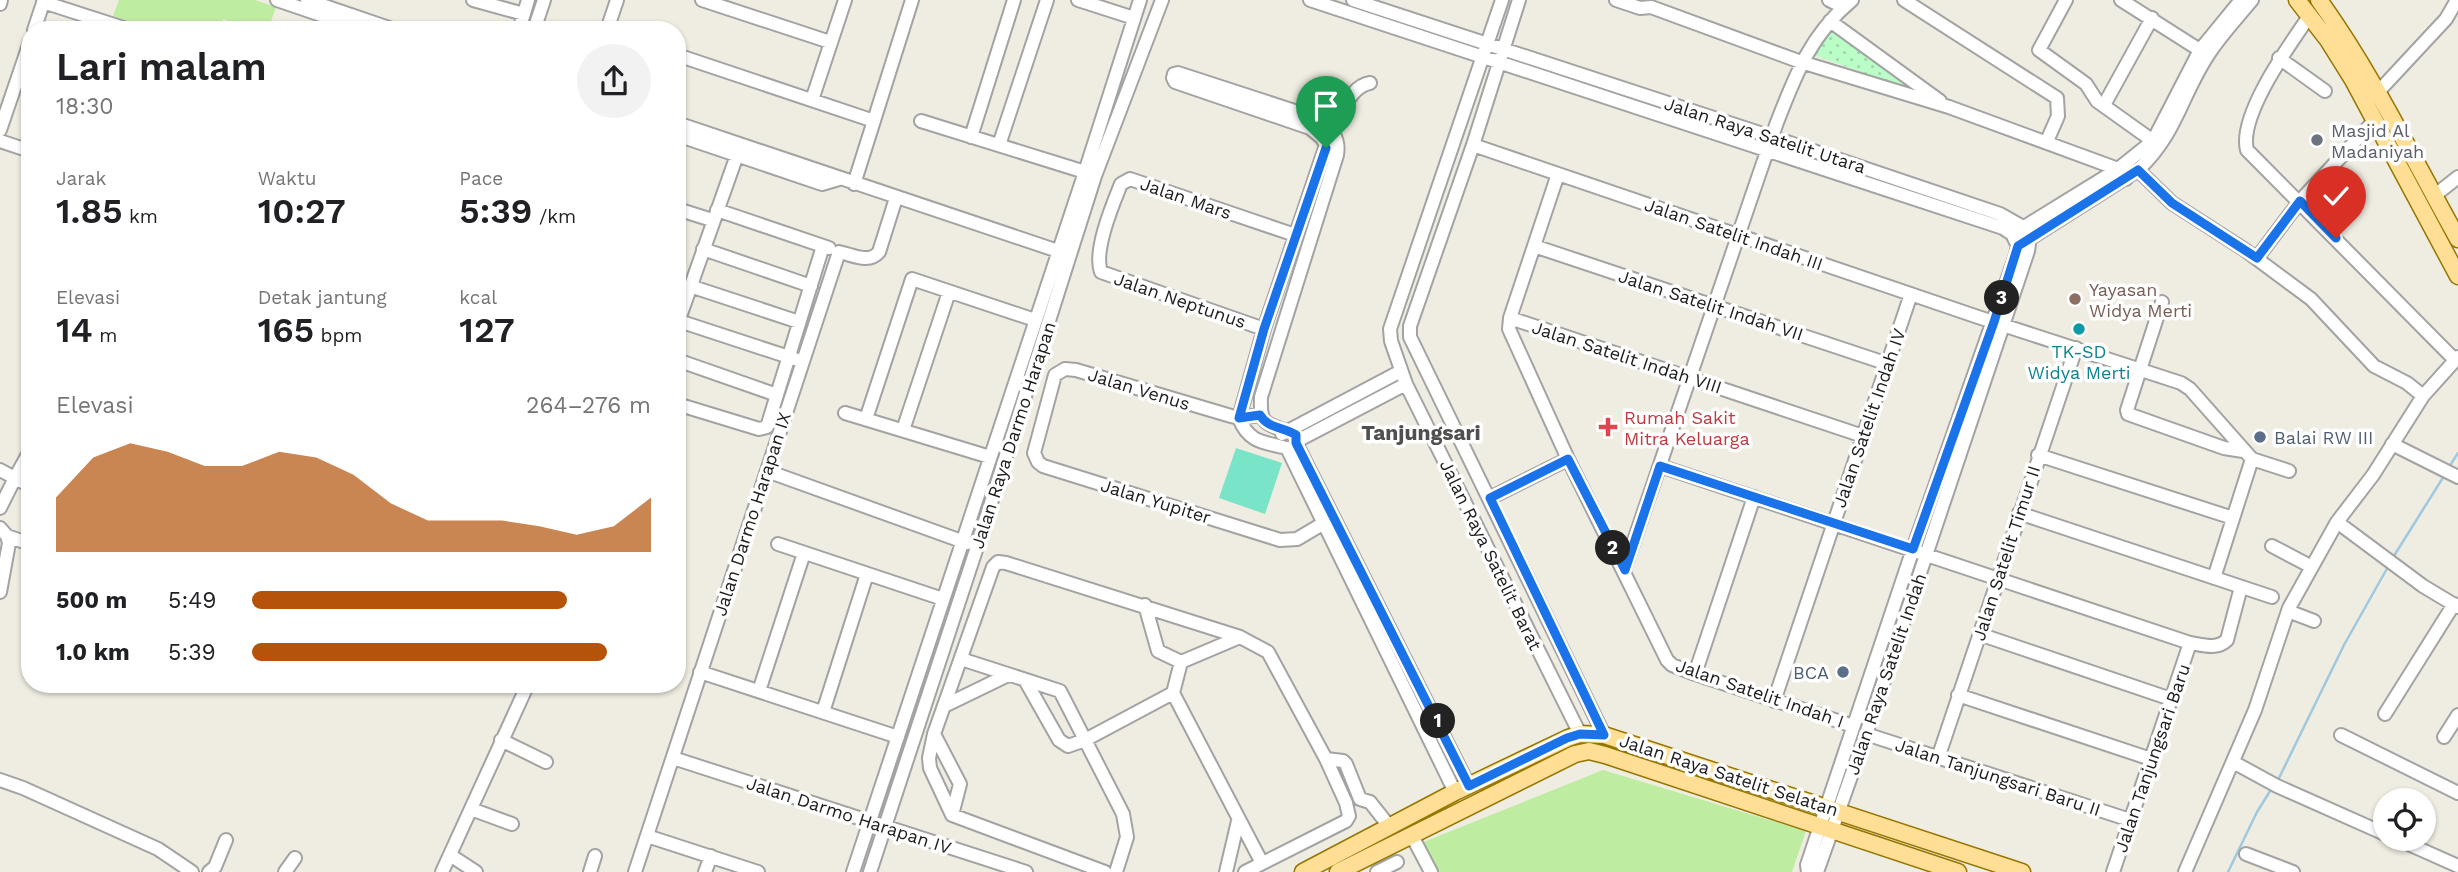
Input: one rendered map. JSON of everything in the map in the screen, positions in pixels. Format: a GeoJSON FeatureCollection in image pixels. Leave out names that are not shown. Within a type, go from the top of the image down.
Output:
{"type":"FeatureCollection","features":[{"type":"Feature","properties":{"kind":"main road"},"geometry":{"type":"LineString","coordinates":[[2297,0],[2353,80],[2458,276]]}},
{"type":"Feature","properties":{"kind":"main road"},"geometry":{"type":"LineString","coordinates":[[2319,0],[2341,30],[2378,92],[2458,239]]}},
{"type":"Feature","properties":{"kind":"main road","name":"Jalan Raya Satelit Selatan"},"geometry":{"type":"LineString","coordinates":[[1303,872],[1462,789],[1580,734],[1604,735],[2022,872]]}},
{"type":"Feature","properties":{"kind":"main road","name":"Jalan Raya Satelit Selatan"},"geometry":{"type":"LineString","coordinates":[[1339,872],[1575,754],[1589,751],[1958,872]]}},
{"type":"Feature","properties":{"kind":"main road"},"geometry":{"type":"LineString","coordinates":[[1396,822],[1411,834]]}},
{"type":"Feature","properties":{"kind":"street"},"geometry":{"type":"LineString","coordinates":[[277,0],[347,21]]}},
{"type":"Feature","properties":{"kind":"street"},"geometry":{"type":"LineString","coordinates":[[307,0],[369,21]]}},
{"type":"Feature","properties":{"kind":"street"},"geometry":{"type":"LineString","coordinates":[[473,0],[524,14]]}},
{"type":"Feature","properties":{"kind":"street"},"geometry":{"type":"LineString","coordinates":[[522,21],[528,0]]}},
{"type":"Feature","properties":{"kind":"street"},"geometry":{"type":"LineString","coordinates":[[537,21],[544,0]]}},
{"type":"Feature","properties":{"kind":"street"},"geometry":{"type":"LineString","coordinates":[[610,21],[617,0]]}},
{"type":"Feature","properties":{"kind":"street"},"geometry":{"type":"LineString","coordinates":[[702,0],[830,43]]}},
{"type":"Feature","properties":{"kind":"street"},"geometry":{"type":"LineString","coordinates":[[812,100],[845,0]]}},
{"type":"Feature","properties":{"kind":"street"},"geometry":{"type":"LineString","coordinates":[[854,184],[912,0]]}},
{"type":"Feature","properties":{"kind":"street"},"geometry":{"type":"LineString","coordinates":[[971,137],[1014,0]]}},
{"type":"Feature","properties":{"kind":"street"},"geometry":{"type":"LineString","coordinates":[[999,145],[1047,0]]}},
{"type":"Feature","properties":{"kind":"street"},"geometry":{"type":"LineString","coordinates":[[1078,0],[1134,18]]}},
{"type":"Feature","properties":{"kind":"street","name":"Jalan Raya Darmo Harapan"},"geometry":{"type":"LineString","coordinates":[[853,872],[1140,0]]}},
{"type":"Feature","properties":{"kind":"street","name":"Jalan Raya Darmo Harapan"},"geometry":{"type":"LineString","coordinates":[[870,872],[1096,176],[1162,0]]}},
{"type":"Feature","properties":{"kind":"street","name":"Jalan Raya Satelit Utara"},"geometry":{"type":"LineString","coordinates":[[1310,0],[1772,137],[2000,214],[2020,237]]}},
{"type":"Feature","properties":{"kind":"street","name":"Jalan Raya Satelit Utara"},"geometry":{"type":"LineString","coordinates":[[1353,0],[1486,51]]}},
{"type":"Feature","properties":{"kind":"street"},"geometry":{"type":"LineString","coordinates":[[1486,51],[1502,0]]}},
{"type":"Feature","properties":{"kind":"street"},"geometry":{"type":"LineString","coordinates":[[1503,56],[1519,0]]}},
{"type":"Feature","properties":{"kind":"street"},"geometry":{"type":"LineString","coordinates":[[1616,0],[1640,8],[1650,4],[1801,62],[1949,107],[2046,141],[2122,174],[2138,170],[2162,146],[2204,52],[2252,0]]}},
{"type":"Feature","properties":{"kind":"street"},"geometry":{"type":"LineString","coordinates":[[1829,0],[1847,4]]}},
{"type":"Feature","properties":{"kind":"street"},"geometry":{"type":"LineString","coordinates":[[1904,0],[2057,99],[2058,116],[2046,141]]}},
{"type":"Feature","properties":{"kind":"street"},"geometry":{"type":"LineString","coordinates":[[2066,0],[2039,49],[2086,83],[2095,99],[2153,141]]}},
{"type":"Feature","properties":{"kind":"street"},"geometry":{"type":"LineString","coordinates":[[2121,0],[2204,52]]}},
{"type":"Feature","properties":{"kind":"street"},"geometry":{"type":"LineString","coordinates":[[2020,237],[2122,174],[2153,141],[2204,52],[2241,0]]}},
{"type":"Feature","properties":{"kind":"street"},"geometry":{"type":"LineString","coordinates":[[2378,92],[2446,19],[2457,0]]}},
{"type":"Feature","properties":{"kind":"street"},"geometry":{"type":"LineString","coordinates":[[37,21],[43,1],[103,21]]}},
{"type":"Feature","properties":{"kind":"street"},"geometry":{"type":"LineString","coordinates":[[1625,570],[1772,137],[1801,62],[1830,21],[1847,4]]}},
{"type":"Feature","properties":{"kind":"street"},"geometry":{"type":"LineString","coordinates":[[2185,872],[2259,699],[2288,611],[2337,522],[2373,475],[2423,396],[2456,362],[2247,150],[2246,136],[2261,94],[2279,58],[2310,15]]}},
{"type":"Feature","properties":{"kind":"street"},"geometry":{"type":"LineString","coordinates":[[2104,105],[2152,18]]}},
{"type":"Feature","properties":{"kind":"street"},"geometry":{"type":"LineString","coordinates":[[1830,21],[1949,107]]}},
{"type":"Feature","properties":{"kind":"street","name":"Jalan Raya Satelit Barat"},"geometry":{"type":"LineString","coordinates":[[1486,51],[1390,329],[1391,341],[1406,384],[1580,734]]}},
{"type":"Feature","properties":{"kind":"street","name":"Jalan Raya Satelit Utara"},"geometry":{"type":"LineString","coordinates":[[1503,56],[1768,150],[2003,228],[2020,237]]}},
{"type":"Feature","properties":{"kind":"street","name":"Jalan Raya Satelit Barat"},"geometry":{"type":"LineString","coordinates":[[1503,56],[1410,326],[1410,337],[1604,735]]}},
{"type":"Feature","properties":{"kind":"street"},"geometry":{"type":"LineString","coordinates":[[686,58],[874,121]]}},
{"type":"Feature","properties":{"kind":"street"},"geometry":{"type":"LineString","coordinates":[[2279,58],[2325,91]]}},
{"type":"Feature","properties":{"kind":"street"},"geometry":{"type":"LineString","coordinates":[[1406,384],[1290,440],[1260,442],[1248,434],[1239,418],[1264,329],[1326,148],[1326,133],[1317,118],[1178,73],[1174,74],[1172,78],[1175,82],[1326,133],[1338,139],[1337,155],[1261,397],[1260,415],[1290,440],[1454,753],[1462,789]]}},
{"type":"Feature","properties":{"kind":"street"},"geometry":{"type":"LineString","coordinates":[[0,131],[4,106],[21,76]]}},
{"type":"Feature","properties":{"kind":"street"},"geometry":{"type":"LineString","coordinates":[[1326,133],[1354,90],[1370,83]]}},
{"type":"Feature","properties":{"kind":"street"},"geometry":{"type":"LineString","coordinates":[[921,121],[1085,172]]}},
{"type":"Feature","properties":{"kind":"street"},"geometry":{"type":"LineString","coordinates":[[2257,258],[2300,201],[2374,121]]}},
{"type":"Feature","properties":{"kind":"street"},"geometry":{"type":"LineString","coordinates":[[686,127],[1058,251]]}},
{"type":"Feature","properties":{"kind":"street"},"geometry":{"type":"LineString","coordinates":[[686,138],[822,184],[839,179]]}},
{"type":"Feature","properties":{"kind":"street"},"geometry":{"type":"LineString","coordinates":[[0,141],[21,148]]}},
{"type":"Feature","properties":{"kind":"street","name":"Jalan Satelit Indah III"},"geometry":{"type":"LineString","coordinates":[[1473,145],[2186,385],[2248,455]]}},
{"type":"Feature","properties":{"kind":"street"},"geometry":{"type":"LineString","coordinates":[[686,289],[737,155]]}},
{"type":"Feature","properties":{"kind":"street"},"geometry":{"type":"LineString","coordinates":[[2138,170],[2172,203],[2257,258],[2315,303],[2374,366],[2407,383],[2423,396]]}},
{"type":"Feature","properties":{"kind":"street"},"geometry":{"type":"LineString","coordinates":[[1510,318],[1558,174]]}},
{"type":"Feature","properties":{"kind":"street"},"geometry":{"type":"LineString","coordinates":[[2434,195],[2458,177]]}},
{"type":"Feature","properties":{"kind":"street","name":"Jalan Mars"},"geometry":{"type":"LineString","coordinates":[[1106,227],[1121,184],[1130,179],[1295,235]]}},
{"type":"Feature","properties":{"kind":"street"},"geometry":{"type":"LineString","coordinates":[[686,210],[714,215],[867,259],[876,257],[879,252],[896,198]]}},
{"type":"Feature","properties":{"kind":"street","name":"Jalan Neptunus"},"geometry":{"type":"LineString","coordinates":[[1106,227],[1098,257],[1099,268],[1105,275],[1264,329]]}},
{"type":"Feature","properties":{"kind":"street","name":"Jalan Raya Satelit Indah"},"geometry":{"type":"LineString","coordinates":[[1827,827],[1853,726],[1913,549],[2028,251],[2020,237]]}},
{"type":"Feature","properties":{"kind":"street"},"geometry":{"type":"LineString","coordinates":[[686,407],[759,429],[766,428],[824,246]]}},
{"type":"Feature","properties":{"kind":"street","name":"Jalan Satelit Indah VII"},"geometry":{"type":"LineString","coordinates":[[1534,246],[1888,364]]}},
{"type":"Feature","properties":{"kind":"street"},"geometry":{"type":"LineString","coordinates":[[703,249],[811,286]]}},
{"type":"Feature","properties":{"kind":"street","name":"Jalan Darmo Harapan IX"},"geometry":{"type":"LineString","coordinates":[[635,872],[839,252]]}},
{"type":"Feature","properties":{"kind":"street"},"geometry":{"type":"LineString","coordinates":[[866,419],[911,280],[915,279],[1035,320]]}},
{"type":"Feature","properties":{"kind":"street"},"geometry":{"type":"LineString","coordinates":[[686,291],[799,322]]}},
{"type":"Feature","properties":{"kind":"street"},"geometry":{"type":"LineString","coordinates":[[903,430],[949,292]]}},
{"type":"Feature","properties":{"kind":"street","name":"Jalan Satelit Indah IV"},"geometry":{"type":"LineString","coordinates":[[1774,701],[1911,294]]}},
{"type":"Feature","properties":{"kind":"street"},"geometry":{"type":"LineString","coordinates":[[2162,302],[2127,410],[2128,414],[2289,471]]}},
{"type":"Feature","properties":{"kind":"street","name":"Jalan Satelit Indah VIII"},"geometry":{"type":"LineString","coordinates":[[1510,318],[1863,436]]}},
{"type":"Feature","properties":{"kind":"street","name":"Jalan Satelit Indah I"},"geometry":{"type":"LineString","coordinates":[[1510,318],[1509,329],[1568,459],[1667,660],[1672,665],[1695,674],[1853,726]]}},
{"type":"Feature","properties":{"kind":"street","name":"Jalan Raya Satelit Indah"},"geometry":{"type":"LineString","coordinates":[[1832,809],[1866,734],[1927,554],[1999,324]]}},
{"type":"Feature","properties":{"kind":"street"},"geometry":{"type":"LineString","coordinates":[[686,325],[804,361]]}},
{"type":"Feature","properties":{"kind":"street","name":"Jalan Satelit Timur II"},"geometry":{"type":"LineString","coordinates":[[1938,758],[2076,348]]}},
{"type":"Feature","properties":{"kind":"street"},"geometry":{"type":"LineString","coordinates":[[686,363],[777,395]]}},
{"type":"Feature","properties":{"kind":"street","name":"Jalan Venus"},"geometry":{"type":"LineString","coordinates":[[1045,411],[1055,375],[1070,368],[1239,418],[1260,415]]}},
{"type":"Feature","properties":{"kind":"street"},"geometry":{"type":"LineString","coordinates":[[1290,440],[1401,370]]}},
{"type":"Feature","properties":{"kind":"street","name":"Jalan Yupiter"},"geometry":{"type":"LineString","coordinates":[[1045,411],[1034,453],[1043,466],[1280,540],[1297,539],[1324,523]]}},
{"type":"Feature","properties":{"kind":"street"},"geometry":{"type":"LineString","coordinates":[[845,413],[990,457]]}},
{"type":"Feature","properties":{"kind":"street"},"geometry":{"type":"LineString","coordinates":[[1290,440],[1324,523],[1440,760],[1462,789]]}},
{"type":"Feature","properties":{"kind":"street"},"geometry":{"type":"LineString","coordinates":[[2392,444],[2454,474]]}},
{"type":"Feature","properties":{"kind":"street"},"geometry":{"type":"LineString","coordinates":[[2038,455],[2233,518]]}},
{"type":"Feature","properties":{"kind":"street"},"geometry":{"type":"LineString","coordinates":[[2214,578],[2233,518],[2248,455]]}},
{"type":"Feature","properties":{"kind":"street"},"geometry":{"type":"LineString","coordinates":[[1490,498],[1568,459]]}},
{"type":"Feature","properties":{"kind":"street"},"geometry":{"type":"LineString","coordinates":[[1660,466],[2190,643],[2222,646],[2227,640],[2241,587]]}},
{"type":"Feature","properties":{"kind":"street"},"geometry":{"type":"LineString","coordinates":[[0,508],[21,467]]}},
{"type":"Feature","properties":{"kind":"street"},"geometry":{"type":"LineString","coordinates":[[0,470],[21,481]]}},
{"type":"Feature","properties":{"kind":"street"},"geometry":{"type":"LineString","coordinates":[[766,471],[977,547]]}},
{"type":"Feature","properties":{"kind":"street"},"geometry":{"type":"LineString","coordinates":[[1695,674],[1754,497]]}},
{"type":"Feature","properties":{"kind":"street"},"geometry":{"type":"LineString","coordinates":[[2019,513],[2272,597]]}},
{"type":"Feature","properties":{"kind":"street"},"geometry":{"type":"LineString","coordinates":[[2337,522],[2390,563],[2456,605],[2385,714]]}},
{"type":"Feature","properties":{"kind":"street"},"geometry":{"type":"LineString","coordinates":[[4,532],[21,540]]}},
{"type":"Feature","properties":{"kind":"street"},"geometry":{"type":"LineString","coordinates":[[0,592],[8,552],[4,532]]}},
{"type":"Feature","properties":{"kind":"street"},"geometry":{"type":"LineString","coordinates":[[778,544],[943,599]]}},
{"type":"Feature","properties":{"kind":"street"},"geometry":{"type":"LineString","coordinates":[[2272,546],[2312,567]]}},
{"type":"Feature","properties":{"kind":"street"},"geometry":{"type":"LineString","coordinates":[[759,691],[804,553]]}},
{"type":"Feature","properties":{"kind":"street"},"geometry":{"type":"LineString","coordinates":[[1105,872],[952,815],[930,768],[934,734],[993,567],[998,562],[1145,605],[1240,637],[1268,652],[1326,759],[1349,816],[1346,821],[1245,872]]}},
{"type":"Feature","properties":{"kind":"street"},"geometry":{"type":"LineString","coordinates":[[823,712],[867,573]]}},
{"type":"Feature","properties":{"kind":"street"},"geometry":{"type":"LineString","coordinates":[[1145,605],[1158,650],[1181,662]]}},
{"type":"Feature","properties":{"kind":"street"},"geometry":{"type":"LineString","coordinates":[[2288,611],[2314,621]]}},
{"type":"Feature","properties":{"kind":"street"},"geometry":{"type":"LineString","coordinates":[[1979,634],[2171,699]]}},
{"type":"Feature","properties":{"kind":"street"},"geometry":{"type":"LineString","coordinates":[[1181,662],[1240,637]]}},
{"type":"Feature","properties":{"kind":"street","name":"Jalan Tanjungsari Baru"},"geometry":{"type":"LineString","coordinates":[[2113,872],[2190,643]]}},
{"type":"Feature","properties":{"kind":"street"},"geometry":{"type":"LineString","coordinates":[[1881,644],[1895,648]]}},
{"type":"Feature","properties":{"kind":"street"},"geometry":{"type":"LineString","coordinates":[[961,659],[1060,691],[1123,814],[1127,837],[1116,872]]}},
{"type":"Feature","properties":{"kind":"street"},"geometry":{"type":"LineString","coordinates":[[1181,662],[1173,693],[1262,863]]}},
{"type":"Feature","properties":{"kind":"street"},"geometry":{"type":"LineString","coordinates":[[701,672],[898,737]]}},
{"type":"Feature","properties":{"kind":"street"},"geometry":{"type":"LineString","coordinates":[[944,706],[1008,675]]}},
{"type":"Feature","properties":{"kind":"street"},"geometry":{"type":"LineString","coordinates":[[1025,680],[1059,740],[1068,746],[1085,740],[1173,693]]}},
{"type":"Feature","properties":{"kind":"street"},"geometry":{"type":"LineString","coordinates":[[442,872],[524,693]]}},
{"type":"Feature","properties":{"kind":"street"},"geometry":{"type":"LineString","coordinates":[[1958,695],[2151,759]]}},
{"type":"Feature","properties":{"kind":"street"},"geometry":{"type":"LineString","coordinates":[[2444,737],[2458,715]]}},
{"type":"Feature","properties":{"kind":"street"},"geometry":{"type":"LineString","coordinates":[[934,734],[959,779],[952,815]]}},
{"type":"Feature","properties":{"kind":"street","name":"Jalan Tanjungsari Baru II"},"geometry":{"type":"LineString","coordinates":[[1866,734],[2130,820]]}},
{"type":"Feature","properties":{"kind":"street"},"geometry":{"type":"LineString","coordinates":[[2340,735],[2458,793]]}},
{"type":"Feature","properties":{"kind":"street"},"geometry":{"type":"LineString","coordinates":[[501,740],[546,762]]}},
{"type":"Feature","properties":{"kind":"street"},"geometry":{"type":"LineString","coordinates":[[1440,760],[1454,753]]}},
{"type":"Feature","properties":{"kind":"street","name":"Jalan Darmo Harapan IV"},"geometry":{"type":"LineString","coordinates":[[673,758],[1026,872]]}},
{"type":"Feature","properties":{"kind":"street"},"geometry":{"type":"LineString","coordinates":[[1326,759],[1346,764],[1360,799]]}},
{"type":"Feature","properties":{"kind":"street"},"geometry":{"type":"LineString","coordinates":[[2233,762],[2275,785],[2373,829]]}},
{"type":"Feature","properties":{"kind":"street"},"geometry":{"type":"LineString","coordinates":[[0,780],[158,849],[192,872]]}},
{"type":"Feature","properties":{"kind":"street"},"geometry":{"type":"LineString","coordinates":[[1346,803],[1360,799],[1370,802],[1396,822]]}},
{"type":"Feature","properties":{"kind":"street"},"geometry":{"type":"LineString","coordinates":[[471,808],[512,824]]}},
{"type":"Feature","properties":{"kind":"street"},"geometry":{"type":"LineString","coordinates":[[1226,872],[1238,821]]}},
{"type":"Feature","properties":{"kind":"street"},"geometry":{"type":"LineString","coordinates":[[1808,872],[1807,865],[1827,827]]}},
{"type":"Feature","properties":{"kind":"street"},"geometry":{"type":"LineString","coordinates":[[1817,872],[1827,827]]}},
{"type":"Feature","properties":{"kind":"street"},"geometry":{"type":"LineString","coordinates":[[1411,834],[1431,872]]}},
{"type":"Feature","properties":{"kind":"street"},"geometry":{"type":"LineString","coordinates":[[647,836],[758,872]]}},
{"type":"Feature","properties":{"kind":"street"},"geometry":{"type":"LineString","coordinates":[[209,872],[215,867],[226,840]]}},
{"type":"Feature","properties":{"kind":"street"},"geometry":{"type":"LineString","coordinates":[[2424,851],[2458,866]]}},
{"type":"Feature","properties":{"kind":"street"},"geometry":{"type":"LineString","coordinates":[[450,855],[477,872]]}},
{"type":"Feature","properties":{"kind":"street"},"geometry":{"type":"LineString","coordinates":[[2246,855],[2293,872]]}},
{"type":"Feature","properties":{"kind":"street"},"geometry":{"type":"LineString","coordinates":[[590,872],[595,856]]}},
{"type":"Feature","properties":{"kind":"street"},"geometry":{"type":"LineString","coordinates":[[705,872],[711,856]]}},
{"type":"Feature","properties":{"kind":"street"},"geometry":{"type":"LineString","coordinates":[[285,872],[295,858]]}},
{"type":"Feature","properties":{"kind":"street"},"geometry":{"type":"LineString","coordinates":[[1377,872],[1397,862]]}},
{"type":"Feature","properties":{"kind":"green space"},"geometry":{"type":"Polygon","coordinates":[[[119,0],[255,0],[276,7],[271,21],[127,21],[113,16],[119,0]]]}},
{"type":"Feature","properties":{"kind":"green space"},"geometry":{"type":"Polygon","coordinates":[[[1830,26],[1930,97],[1808,53],[1830,26]]]}},
{"type":"Feature","properties":{"kind":"green space"},"geometry":{"type":"Polygon","coordinates":[[[1236,448],[1282,463],[1265,514],[1219,498],[1236,448]]]}},
{"type":"Feature","properties":{"kind":"green space"},"geometry":{"type":"Polygon","coordinates":[[[1603,770],[1806,831],[1792,872],[1435,872],[1421,843],[1603,770]]]}},
{"type":"Feature","properties":{"kind":"waterway"},"geometry":{"type":"LineString","coordinates":[[2449,467],[2458,453]]}},
{"type":"Feature","properties":{"kind":"waterway"},"geometry":{"type":"LineString","coordinates":[[2392,559],[2444,476]]}},
{"type":"Feature","properties":{"kind":"waterway"},"geometry":{"type":"LineString","coordinates":[[2278,780],[2344,645],[2389,565]]}},
{"type":"Feature","properties":{"kind":"waterway"},"geometry":{"type":"LineString","coordinates":[[2228,872],[2257,812],[2272,788]]}},
{"type":"Feature","properties":{"kind":"place","name":"Masjid Al Madaniyah"},"geometry":{"type":"Point","coordinates":[2317,140]}},
{"type":"Feature","properties":{"kind":"place","name":"Yayasan Widya Merti"},"geometry":{"type":"Point","coordinates":[2075,299]}},
{"type":"Feature","properties":{"kind":"place","name":"TK-SD Widya Merti"},"geometry":{"type":"Point","coordinates":[2079,329]}},
{"type":"Feature","properties":{"kind":"place","name":"Rumah Sakit Mitra Keluarga"},"geometry":{"type":"Point","coordinates":[1608,427]}},
{"type":"Feature","properties":{"kind":"place","name":"Balai RW III"},"geometry":{"type":"Point","coordinates":[2260,437]}},
{"type":"Feature","properties":{"kind":"place","name":"BCA"},"geometry":{"type":"Point","coordinates":[1843,672]}},
{"type":"Feature","properties":{"kind":"district","name":"Tanjungsari"},"geometry":{"type":"Point","coordinates":[1421,432]}},
{"type":"Feature","properties":{"kind":"route"},"geometry":{"type":"LineString","coordinates":[[1326,148],[1264,329],[1239,418],[1260,415],[1272,426],[1296,435],[1296,443],[1469,786],[1567,738],[1580,734],[1604,735],[1490,498],[1568,459],[1625,570],[1660,466],[1913,549],[1994,322],[2018,246],[2138,170],[2172,203],[2257,258],[2300,201],[2336,238]]}}]}
